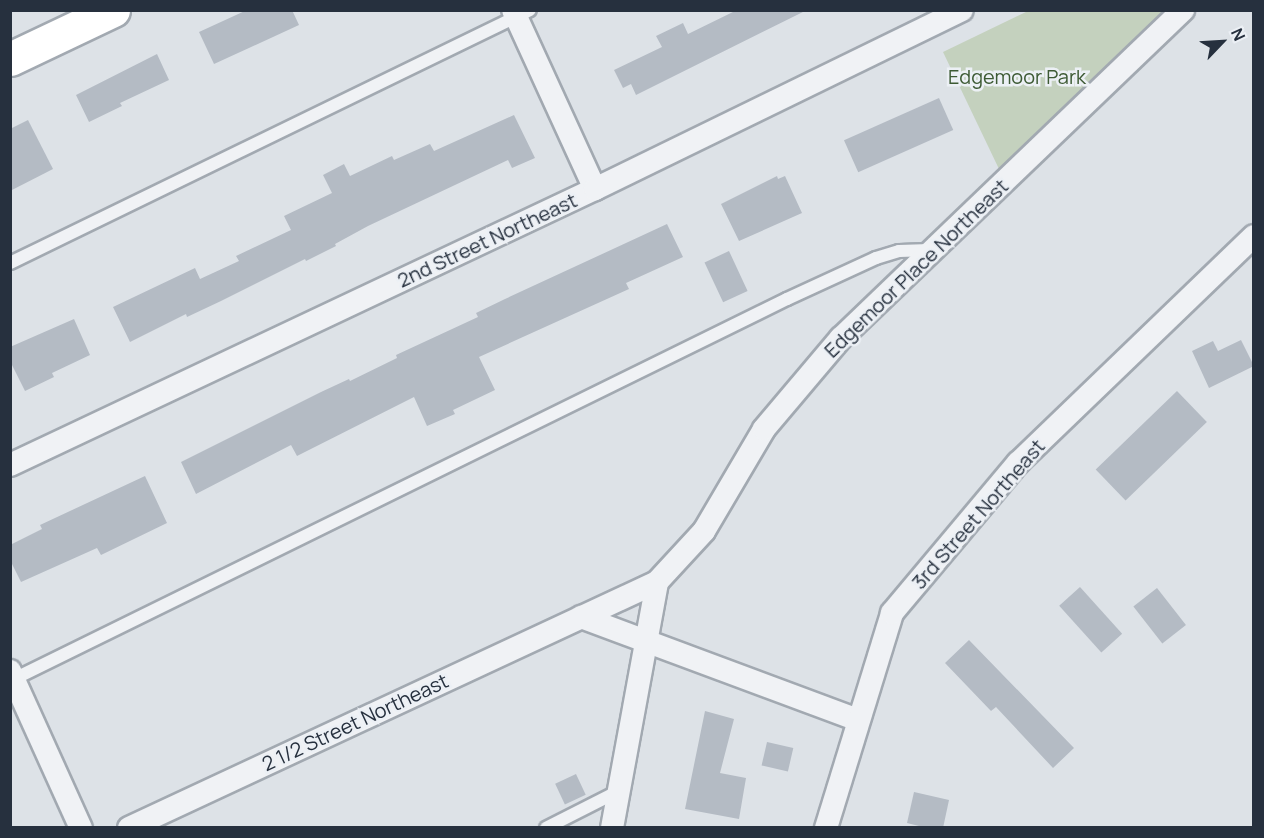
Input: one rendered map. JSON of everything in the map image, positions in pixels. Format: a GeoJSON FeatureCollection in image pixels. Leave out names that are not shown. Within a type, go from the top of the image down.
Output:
{"type":"FeatureCollection","features":[{"type":"Feature","properties":{"kind":"street"},"geometry":{"type":"LineString","coordinates":[[10,59],[113,10]]}},
{"type":"Feature","properties":{"kind":"street","name":"2nd Street Northeast"},"geometry":{"type":"LineString","coordinates":[[10,465],[595,189],[962,10]]}},
{"type":"Feature","properties":{"kind":"street","name":"Edgemoor Place Northeast"},"geometry":{"type":"LineString","coordinates":[[657,582],[704,531],[764,429],[841,338],[1183,10]]}},
{"type":"Feature","properties":{"kind":"street"},"geometry":{"type":"LineString","coordinates":[[520,13],[595,189]]}},
{"type":"Feature","properties":{"kind":"street","name":"3rd Street Northeast"},"geometry":{"type":"LineString","coordinates":[[826,828],[891,613],[1018,463],[1254,236]]}},
{"type":"Feature","properties":{"kind":"street"},"geometry":{"type":"LineString","coordinates":[[612,828],[657,582]]}},
{"type":"Feature","properties":{"kind":"street","name":"2 1/2 Street Northeast"},"geometry":{"type":"LineString","coordinates":[[129,828],[657,582]]}},
{"type":"Feature","properties":{"kind":"street"},"geometry":{"type":"LineString","coordinates":[[581,617],[858,720]]}},
{"type":"Feature","properties":{"kind":"street"},"geometry":{"type":"LineString","coordinates":[[12,677],[81,828]]}},
{"type":"Feature","properties":{"kind":"lane"},"geometry":{"type":"LineString","coordinates":[[10,263],[520,13]]}},
{"type":"Feature","properties":{"kind":"lane"},"geometry":{"type":"LineString","coordinates":[[12,677],[787,298],[876,258],[900,251],[933,250]]}},
{"type":"Feature","properties":{"kind":"lane"},"geometry":{"type":"LineString","coordinates":[[546,828],[619,791]]}},
{"type":"Feature","properties":{"kind":"green space","name":"Edgemoor Park"},"geometry":{"type":"Polygon","coordinates":[[[1028,11],[1166,11],[999,169],[943,52],[1028,11]]]}},
{"type":"Feature","properties":{"kind":"building"},"geometry":{"type":"Polygon","coordinates":[[[247,10],[292,10],[299,25],[214,64],[199,32],[247,10]]]}},
{"type":"Feature","properties":{"kind":"building"},"geometry":{"type":"Polygon","coordinates":[[[737,10],[807,10],[636,95],[631,84],[623,88],[614,70],[662,47],[656,36],[683,23],[688,34],[737,10]]]}},
{"type":"Feature","properties":{"kind":"building"},"geometry":{"type":"Polygon","coordinates":[[[157,54],[169,80],[120,103],[122,106],[89,122],[76,95],[157,54]]]}},
{"type":"Feature","properties":{"kind":"building"},"geometry":{"type":"Polygon","coordinates":[[[939,98],[953,130],[858,172],[844,140],[939,98]]]}},
{"type":"Feature","properties":{"kind":"building"},"geometry":{"type":"Polygon","coordinates":[[[514,115],[535,158],[512,168],[508,160],[368,226],[306,261],[305,259],[221,301],[187,317],[186,314],[130,342],[113,307],[195,268],[200,279],[239,261],[236,256],[291,230],[284,216],[332,193],[323,175],[344,164],[350,176],[392,156],[394,160],[430,144],[434,151],[514,115]]]}},
{"type":"Feature","properties":{"kind":"building"},"geometry":{"type":"Polygon","coordinates":[[[28,120],[53,169],[10,191],[10,129],[28,120]]]}},
{"type":"Feature","properties":{"kind":"building"},"geometry":{"type":"Polygon","coordinates":[[[777,176],[778,179],[785,176],[802,213],[739,241],[721,204],[777,176]]]}},
{"type":"Feature","properties":{"kind":"building"},"geometry":{"type":"Polygon","coordinates":[[[667,224],[683,257],[626,283],[629,289],[479,357],[495,390],[453,410],[455,414],[427,426],[414,397],[297,456],[291,445],[196,494],[181,462],[321,392],[349,379],[350,381],[397,358],[396,355],[478,317],[476,313],[667,224]]]}},
{"type":"Feature","properties":{"kind":"building"},"geometry":{"type":"Polygon","coordinates":[[[729,251],[748,291],[723,302],[705,262],[729,251]]]}},
{"type":"Feature","properties":{"kind":"building"},"geometry":{"type":"Polygon","coordinates":[[[74,319],[90,355],[52,373],[54,377],[25,391],[10,361],[10,347],[74,319]]]}},
{"type":"Feature","properties":{"kind":"building"},"geometry":{"type":"Polygon","coordinates":[[[1241,340],[1254,366],[1209,388],[1192,351],[1213,341],[1218,351],[1241,340]]]}},
{"type":"Feature","properties":{"kind":"building"},"geometry":{"type":"Polygon","coordinates":[[[1177,391],[1207,422],[1126,500],[1096,469],[1177,391]]]}},
{"type":"Feature","properties":{"kind":"building"},"geometry":{"type":"Polygon","coordinates":[[[145,476],[167,523],[101,555],[97,548],[21,582],[10,560],[10,545],[42,529],[40,525],[145,476]]]}},
{"type":"Feature","properties":{"kind":"building"},"geometry":{"type":"Polygon","coordinates":[[[1080,587],[1122,634],[1101,653],[1059,606],[1080,587]]]}},
{"type":"Feature","properties":{"kind":"building"},"geometry":{"type":"Polygon","coordinates":[[[1157,588],[1186,625],[1162,644],[1133,606],[1157,588]]]}},
{"type":"Feature","properties":{"kind":"building"},"geometry":{"type":"Polygon","coordinates":[[[969,640],[1074,748],[1053,768],[996,707],[991,711],[945,663],[969,640]]]}},
{"type":"Feature","properties":{"kind":"building"},"geometry":{"type":"Polygon","coordinates":[[[705,711],[734,719],[720,773],[746,778],[739,819],[685,809],[705,711]]]}},
{"type":"Feature","properties":{"kind":"building"},"geometry":{"type":"Polygon","coordinates":[[[767,742],[793,748],[788,771],[762,765],[767,742]]]}},
{"type":"Feature","properties":{"kind":"building"},"geometry":{"type":"Polygon","coordinates":[[[576,774],[586,795],[565,805],[555,784],[576,774]]]}},
{"type":"Feature","properties":{"kind":"building"},"geometry":{"type":"Polygon","coordinates":[[[914,792],[949,800],[943,828],[927,828],[907,823],[914,792]]]}}]}
